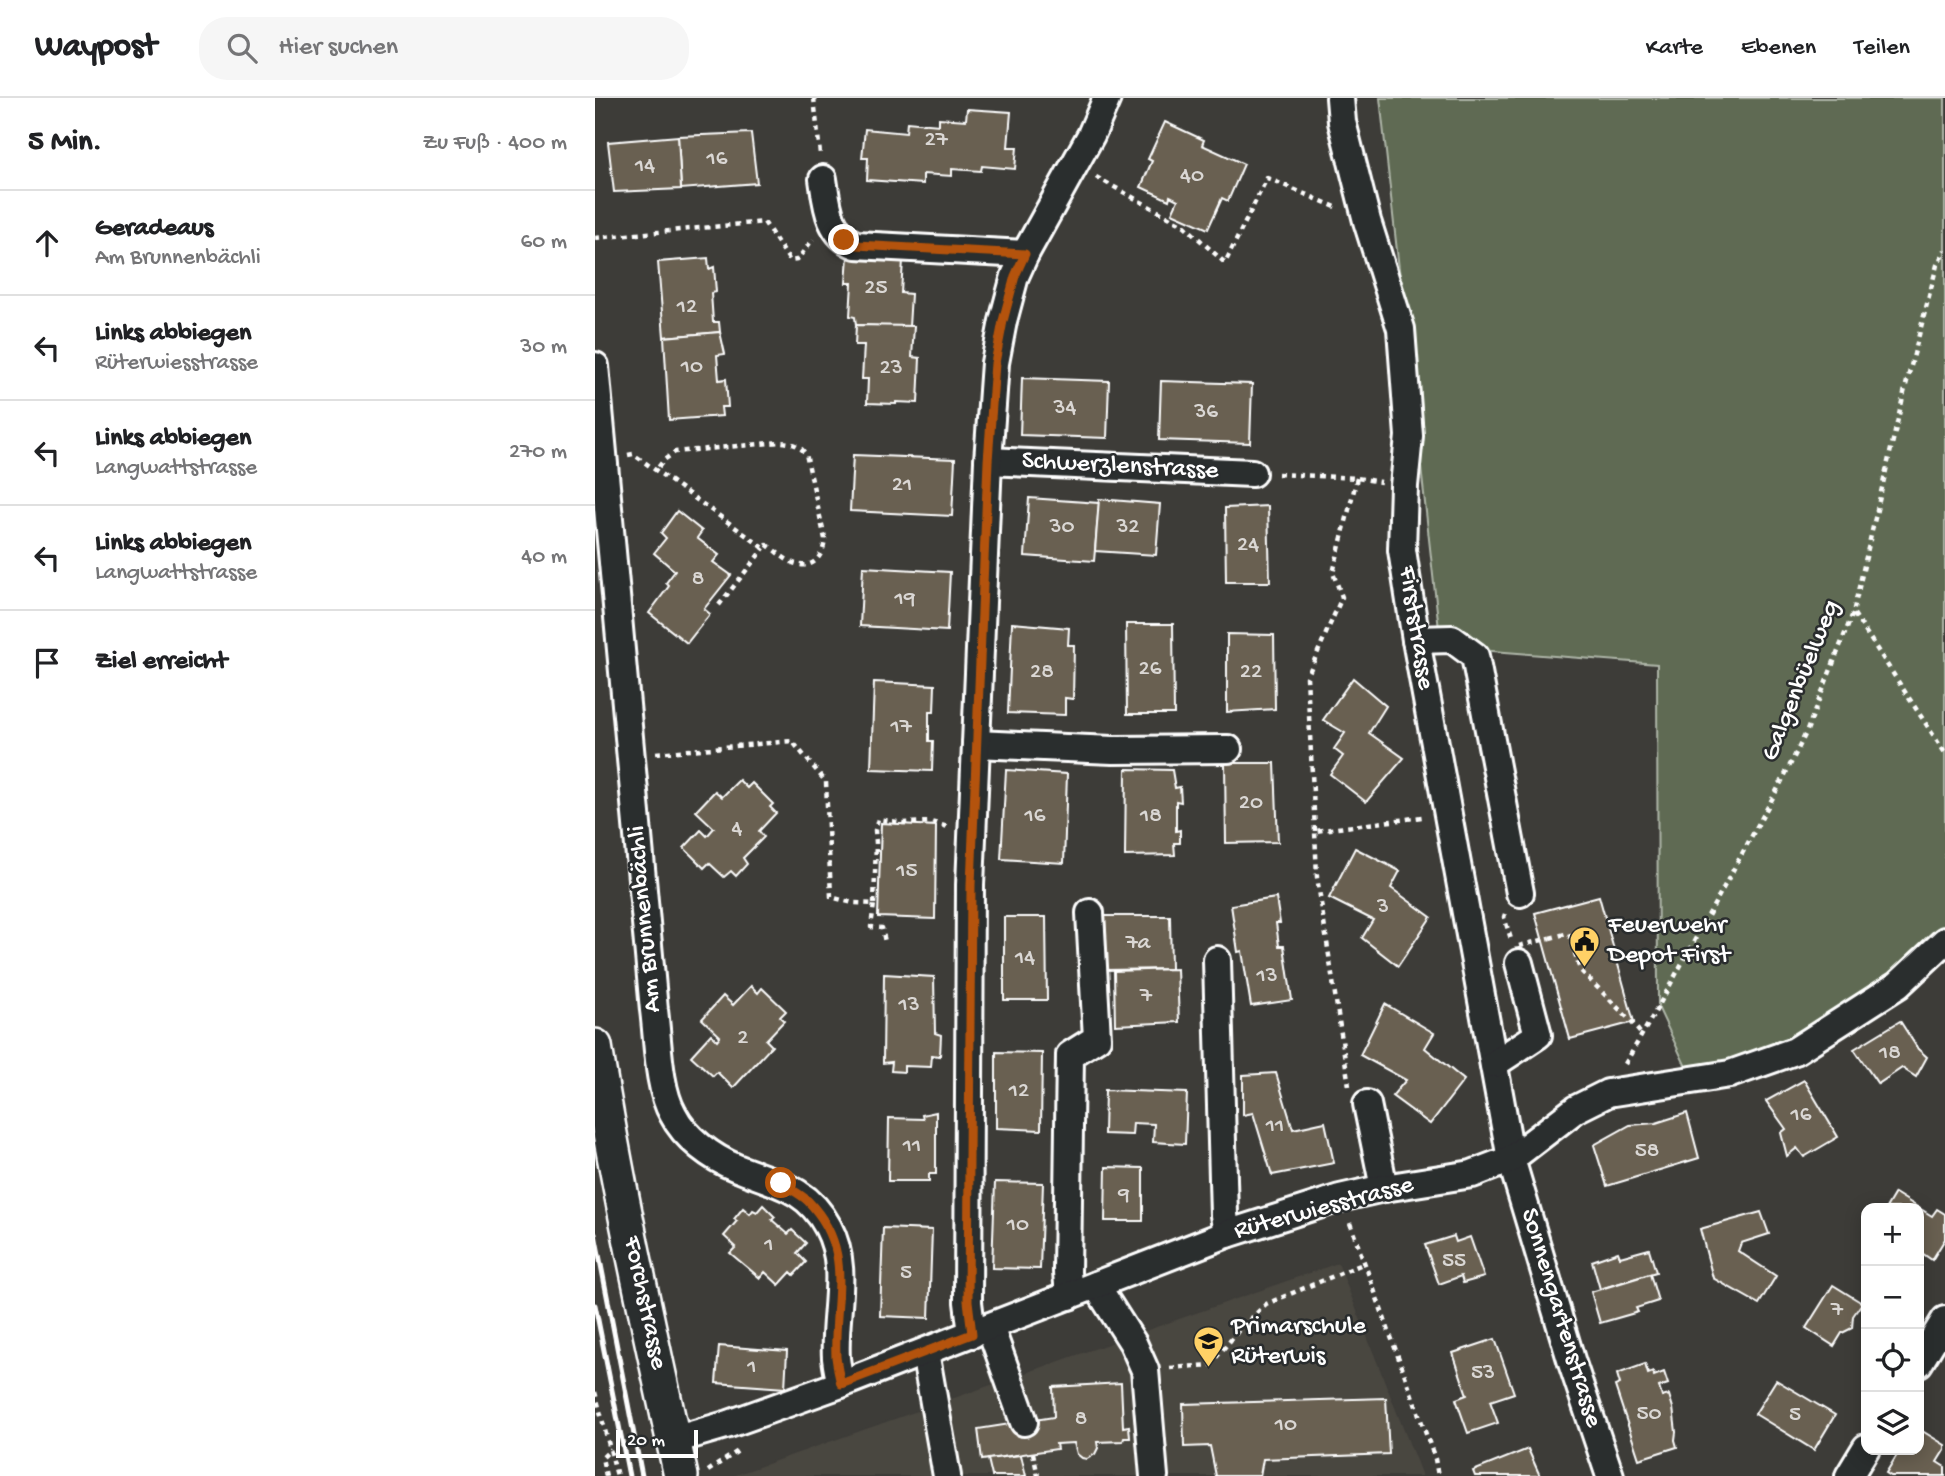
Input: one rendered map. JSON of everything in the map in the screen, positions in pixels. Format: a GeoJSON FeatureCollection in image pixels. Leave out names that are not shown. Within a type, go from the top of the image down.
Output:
{"type":"FeatureCollection","features":[{"type":"Feature","properties":{"kind":"main road","name":"Forchstrasse"},"geometry":{"type":"LineString","coordinates":[[595,1046],[606,1117],[650,1339],[674,1440],[696,1473]]}},
{"type":"Feature","properties":{"kind":"street"},"geometry":{"type":"LineString","coordinates":[[1024,1422],[981,1331],[968,1288],[970,897],[988,461],[995,363],[1015,276],[1091,135],[1107,98]]}},
{"type":"Feature","properties":{"kind":"street","name":"Firststrasse"},"geometry":{"type":"LineString","coordinates":[[1340,98],[1342,122],[1367,221],[1401,329],[1409,436],[1402,550],[1511,1159]]}},
{"type":"Feature","properties":{"kind":"street"},"geometry":{"type":"LineString","coordinates":[[823,179],[835,229],[844,240],[856,245],[1025,254]]}},
{"type":"Feature","properties":{"kind":"street","name":"Am Brunnenbächli"},"geometry":{"type":"LineString","coordinates":[[595,366],[654,1010],[664,1091],[673,1115],[700,1148],[734,1167],[781,1183],[807,1199],[828,1226],[840,1269],[836,1358],[841,1384]]}},
{"type":"Feature","properties":{"kind":"street","name":"Schwerzlenstrasse"},"geometry":{"type":"LineString","coordinates":[[988,461],[1252,473]]}},
{"type":"Feature","properties":{"kind":"street"},"geometry":{"type":"LineString","coordinates":[[1416,640],[1452,639],[1475,656],[1520,893]]}},
{"type":"Feature","properties":{"kind":"street"},"geometry":{"type":"LineString","coordinates":[[976,744],[1113,750],[1228,749]]}},
{"type":"Feature","properties":{"kind":"street"},"geometry":{"type":"LineString","coordinates":[[1069,1296],[1070,1055],[1097,1038],[1090,913]]}},
{"type":"Feature","properties":{"kind":"street","name":"Rüterwiesstrasse"},"geometry":{"type":"LineString","coordinates":[[674,1440],[729,1424],[841,1384],[1227,1234],[1340,1198],[1472,1174],[1511,1159],[1576,1109],[1608,1093],[1730,1074],[1795,1051],[1898,985],[1945,942]]}},
{"type":"Feature","properties":{"kind":"street"},"geometry":{"type":"LineString","coordinates":[[1494,1064],[1538,1035],[1519,954]]}},
{"type":"Feature","properties":{"kind":"street"},"geometry":{"type":"LineString","coordinates":[[1217,960],[1224,1215],[1227,1234]]}},
{"type":"Feature","properties":{"kind":"street"},"geometry":{"type":"LineString","coordinates":[[1367,1104],[1384,1188]]}},
{"type":"Feature","properties":{"kind":"street","name":"Sonnengartenstrasse"},"geometry":{"type":"LineString","coordinates":[[1511,1159],[1610,1476]]}},
{"type":"Feature","properties":{"kind":"street"},"geometry":{"type":"LineString","coordinates":[[1096,1285],[1133,1343],[1145,1370],[1154,1476]]}},
{"type":"Feature","properties":{"kind":"street"},"geometry":{"type":"LineString","coordinates":[[1924,1355],[1945,1320]]}},
{"type":"Feature","properties":{"kind":"street"},"geometry":{"type":"LineString","coordinates":[[925,1352],[947,1476]]}},
{"type":"Feature","properties":{"kind":"street"},"geometry":{"type":"LineString","coordinates":[[1851,1475],[1862,1455]]}},
{"type":"Feature","properties":{"kind":"path"},"geometry":{"type":"LineString","coordinates":[[814,98],[823,179]]}},
{"type":"Feature","properties":{"kind":"path"},"geometry":{"type":"LineString","coordinates":[[1074,165],[1185,226],[1225,263],[1267,178],[1367,221]]}},
{"type":"Feature","properties":{"kind":"path"},"geometry":{"type":"LineString","coordinates":[[595,238],[764,222],[790,261],[797,260],[831,216]]}},
{"type":"Feature","properties":{"kind":"path","name":"Galgenbüelweg"},"geometry":{"type":"LineString","coordinates":[[1608,1093],[1806,733],[1853,613],[1904,393],[1937,265],[1945,250]]}},
{"type":"Feature","properties":{"kind":"path"},"geometry":{"type":"LineString","coordinates":[[656,470],[675,452],[781,442],[800,446],[806,454],[825,539],[824,549],[815,562],[804,566],[793,564],[767,545],[719,605]]}},
{"type":"Feature","properties":{"kind":"path"},"geometry":{"type":"LineString","coordinates":[[603,457],[633,454],[764,548]]}},
{"type":"Feature","properties":{"kind":"path"},"geometry":{"type":"LineString","coordinates":[[1252,473],[1357,478],[1404,486]]}},
{"type":"Feature","properties":{"kind":"path"},"geometry":{"type":"LineString","coordinates":[[1357,478],[1333,573],[1342,597],[1307,677],[1317,877],[1351,1098],[1367,1104]]}},
{"type":"Feature","properties":{"kind":"path"},"geometry":{"type":"LineString","coordinates":[[1853,613],[1945,753]]}},
{"type":"Feature","properties":{"kind":"path"},"geometry":{"type":"LineString","coordinates":[[631,755],[792,741],[826,782],[831,897],[853,903],[874,904]]}},
{"type":"Feature","properties":{"kind":"path"},"geometry":{"type":"LineString","coordinates":[[1315,831],[1447,813]]}},
{"type":"Feature","properties":{"kind":"path"},"geometry":{"type":"LineString","coordinates":[[885,942],[881,928],[871,927],[875,830],[878,819],[931,822],[954,830],[973,829]]}},
{"type":"Feature","properties":{"kind":"path"},"geometry":{"type":"LineString","coordinates":[[1519,954],[1550,938],[1569,933],[1580,970],[1642,1035]]}},
{"type":"Feature","properties":{"kind":"path"},"geometry":{"type":"LineString","coordinates":[[1340,1198],[1435,1459],[1438,1476]]}},
{"type":"Feature","properties":{"kind":"path"},"geometry":{"type":"LineString","coordinates":[[1145,1370],[1210,1364],[1266,1304],[1365,1263]]}},
{"type":"Feature","properties":{"kind":"path"},"geometry":{"type":"LineString","coordinates":[[595,1392],[617,1476]]}},
{"type":"Feature","properties":{"kind":"path"},"geometry":{"type":"LineString","coordinates":[[606,1476],[602,1458],[611,1449]]}},
{"type":"Feature","properties":{"kind":"path"},"geometry":{"type":"LineString","coordinates":[[696,1473],[739,1451]]}},
{"type":"Feature","properties":{"kind":"path"},"geometry":{"type":"LineString","coordinates":[[1033,1453],[1038,1476]]}},
{"type":"Feature","properties":{"kind":"shaded area","name":"Primarschule Rüterwis"},"geometry":{"type":"Polygon","coordinates":[[[1338,1263],[1422,1476],[733,1476],[1338,1263]]]}},
{"type":"Feature","properties":{"kind":"green space"},"geometry":{"type":"Polygon","coordinates":[[[1380,98],[1945,98],[1945,941],[1795,1051],[1687,1069],[1658,1007],[1657,664],[1441,647],[1380,98]]]}},
{"type":"Feature","properties":{"kind":"building"},"geometry":{"type":"Polygon","coordinates":[[[967,109],[1011,112],[1008,147],[1017,147],[1015,169],[982,166],[981,171],[952,169],[952,176],[923,174],[923,184],[867,180],[868,158],[862,158],[865,129],[906,133],[907,122],[939,125],[939,118],[966,120],[967,109]]]}},
{"type":"Feature","properties":{"kind":"building"},"geometry":{"type":"Polygon","coordinates":[[[1165,122],[1204,140],[1202,145],[1244,164],[1228,201],[1222,198],[1208,229],[1172,213],[1178,200],[1170,196],[1169,200],[1141,187],[1152,161],[1148,159],[1165,122]]]}},
{"type":"Feature","properties":{"kind":"building"},"geometry":{"type":"Polygon","coordinates":[[[751,133],[757,183],[681,189],[678,136],[751,133]]]}},
{"type":"Feature","properties":{"kind":"building"},"geometry":{"type":"Polygon","coordinates":[[[678,136],[681,189],[614,192],[608,142],[678,136]]]}},
{"type":"Feature","properties":{"kind":"building"},"geometry":{"type":"Polygon","coordinates":[[[848,256],[903,260],[901,293],[911,294],[909,327],[856,325],[855,317],[850,316],[852,283],[846,283],[848,256]]]}},
{"type":"Feature","properties":{"kind":"building"},"geometry":{"type":"Polygon","coordinates":[[[708,258],[709,269],[714,267],[716,292],[711,293],[713,322],[719,322],[720,332],[664,337],[658,262],[708,258]]]}},
{"type":"Feature","properties":{"kind":"building"},"geometry":{"type":"Polygon","coordinates":[[[856,325],[914,326],[912,357],[920,358],[918,403],[867,403],[868,379],[862,379],[864,345],[855,345],[856,325]]]}},
{"type":"Feature","properties":{"kind":"building"},"geometry":{"type":"Polygon","coordinates":[[[720,332],[725,354],[717,355],[719,380],[726,379],[728,407],[721,407],[722,416],[669,420],[664,337],[720,332]]]}},
{"type":"Feature","properties":{"kind":"building"},"geometry":{"type":"Polygon","coordinates":[[[1022,378],[1109,381],[1107,438],[1020,435],[1022,378]]]}},
{"type":"Feature","properties":{"kind":"building"},"geometry":{"type":"Polygon","coordinates":[[[1161,381],[1252,384],[1250,443],[1159,440],[1161,381]]]}},
{"type":"Feature","properties":{"kind":"building"},"geometry":{"type":"Polygon","coordinates":[[[853,455],[955,459],[952,516],[850,511],[853,455]]]}},
{"type":"Feature","properties":{"kind":"building"},"geometry":{"type":"Polygon","coordinates":[[[1029,498],[1099,503],[1094,561],[1025,556],[1029,498]]]}},
{"type":"Feature","properties":{"kind":"building"},"geometry":{"type":"Polygon","coordinates":[[[1099,499],[1160,504],[1156,555],[1095,551],[1099,499]]]}},
{"type":"Feature","properties":{"kind":"building"},"geometry":{"type":"Polygon","coordinates":[[[1268,506],[1270,582],[1226,582],[1225,508],[1268,506]]]}},
{"type":"Feature","properties":{"kind":"building"},"geometry":{"type":"Polygon","coordinates":[[[677,511],[702,531],[697,538],[719,555],[713,562],[731,575],[704,609],[710,614],[687,643],[649,613],[669,586],[666,583],[675,571],[654,553],[666,538],[661,533],[677,511]]]}},
{"type":"Feature","properties":{"kind":"building"},"geometry":{"type":"Polygon","coordinates":[[[863,567],[950,572],[947,631],[860,626],[863,567]]]}},
{"type":"Feature","properties":{"kind":"building"},"geometry":{"type":"Polygon","coordinates":[[[1012,623],[1069,628],[1068,645],[1074,645],[1073,699],[1065,698],[1065,715],[1008,713],[1012,623]]]}},
{"type":"Feature","properties":{"kind":"building"},"geometry":{"type":"Polygon","coordinates":[[[1126,624],[1173,624],[1174,714],[1127,714],[1126,624]]]}},
{"type":"Feature","properties":{"kind":"building"},"geometry":{"type":"Polygon","coordinates":[[[1227,634],[1274,635],[1275,709],[1227,712],[1227,634]]]}},
{"type":"Feature","properties":{"kind":"building"},"geometry":{"type":"Polygon","coordinates":[[[1353,678],[1386,706],[1369,733],[1404,758],[1366,802],[1330,774],[1343,756],[1334,749],[1345,733],[1323,720],[1353,678]]]}},
{"type":"Feature","properties":{"kind":"building"},"geometry":{"type":"Polygon","coordinates":[[[874,682],[935,685],[934,712],[929,712],[929,741],[933,741],[932,771],[871,769],[874,682]]]}},
{"type":"Feature","properties":{"kind":"building"},"geometry":{"type":"Polygon","coordinates":[[[1225,763],[1275,763],[1278,842],[1226,843],[1225,763]]]}},
{"type":"Feature","properties":{"kind":"building"},"geometry":{"type":"Polygon","coordinates":[[[1126,769],[1172,770],[1175,788],[1180,787],[1181,802],[1176,801],[1176,831],[1180,830],[1180,843],[1174,843],[1175,855],[1125,856],[1126,769]]]}},
{"type":"Feature","properties":{"kind":"building"},"geometry":{"type":"Polygon","coordinates":[[[1006,770],[1067,774],[1064,863],[1001,859],[1006,770]]]}},
{"type":"Feature","properties":{"kind":"building"},"geometry":{"type":"Polygon","coordinates":[[[739,780],[747,788],[752,783],[773,804],[770,807],[776,813],[759,831],[764,837],[743,858],[747,864],[736,876],[731,871],[724,877],[709,863],[704,868],[684,848],[701,830],[707,836],[714,828],[696,811],[715,791],[722,797],[739,780]]]}},
{"type":"Feature","properties":{"kind":"building"},"geometry":{"type":"Polygon","coordinates":[[[881,823],[936,826],[935,919],[878,917],[881,823]]]}},
{"type":"Feature","properties":{"kind":"building"},"geometry":{"type":"Polygon","coordinates":[[[1355,848],[1400,871],[1391,888],[1431,917],[1398,966],[1362,938],[1373,920],[1329,898],[1355,848]]]}},
{"type":"Feature","properties":{"kind":"building","name":"Feuerwehr Depot First"},"geometry":{"type":"Polygon","coordinates":[[[1599,896],[1634,1022],[1570,1039],[1535,913],[1599,896]]]}},
{"type":"Feature","properties":{"kind":"building"},"geometry":{"type":"Polygon","coordinates":[[[1276,898],[1280,923],[1276,923],[1279,946],[1284,946],[1292,1000],[1251,1006],[1242,951],[1238,952],[1231,905],[1276,898]]]}},
{"type":"Feature","properties":{"kind":"building"},"geometry":{"type":"Polygon","coordinates":[[[1105,916],[1170,916],[1171,969],[1106,970],[1105,916]]]}},
{"type":"Feature","properties":{"kind":"building"},"geometry":{"type":"Polygon","coordinates":[[[1004,917],[1046,917],[1047,1000],[1004,1000],[1004,917]]]}},
{"type":"Feature","properties":{"kind":"building"},"geometry":{"type":"Polygon","coordinates":[[[1177,969],[1179,1022],[1115,1025],[1114,971],[1177,969]]]}},
{"type":"Feature","properties":{"kind":"building"},"geometry":{"type":"Polygon","coordinates":[[[884,974],[934,977],[935,1033],[941,1035],[940,1056],[932,1055],[931,1067],[904,1066],[904,1072],[891,1071],[892,1062],[883,1063],[884,974]]]}},
{"type":"Feature","properties":{"kind":"building"},"geometry":{"type":"Polygon","coordinates":[[[751,986],[758,993],[762,988],[786,1011],[780,1017],[784,1021],[766,1040],[772,1046],[733,1088],[717,1072],[713,1076],[691,1056],[711,1034],[717,1040],[720,1036],[702,1019],[723,996],[733,1005],[751,986]]]}},
{"type":"Feature","properties":{"kind":"building"},"geometry":{"type":"Polygon","coordinates":[[[1385,1004],[1434,1033],[1425,1048],[1464,1080],[1430,1124],[1392,1096],[1406,1080],[1360,1055],[1385,1004]]]}},
{"type":"Feature","properties":{"kind":"building"},"geometry":{"type":"Polygon","coordinates":[[[1900,1021],[1918,1049],[1927,1057],[1916,1077],[1902,1068],[1878,1084],[1854,1049],[1900,1021]]]}},
{"type":"Feature","properties":{"kind":"building"},"geometry":{"type":"Polygon","coordinates":[[[996,1052],[1042,1053],[1041,1130],[996,1128],[996,1052]]]}},
{"type":"Feature","properties":{"kind":"building"},"geometry":{"type":"Polygon","coordinates":[[[1276,1073],[1293,1129],[1325,1122],[1334,1163],[1272,1175],[1253,1113],[1243,1115],[1243,1075],[1276,1073]]]}},
{"type":"Feature","properties":{"kind":"building"},"geometry":{"type":"Polygon","coordinates":[[[1804,1080],[1838,1137],[1804,1157],[1797,1148],[1787,1156],[1781,1133],[1786,1129],[1766,1101],[1804,1080]]]}},
{"type":"Feature","properties":{"kind":"building"},"geometry":{"type":"Polygon","coordinates":[[[1105,1090],[1187,1093],[1185,1144],[1153,1142],[1154,1124],[1133,1123],[1132,1135],[1104,1134],[1105,1090]]]}},
{"type":"Feature","properties":{"kind":"building"},"geometry":{"type":"Polygon","coordinates":[[[936,1112],[936,1174],[929,1174],[929,1181],[888,1181],[889,1118],[923,1119],[922,1115],[936,1112]]]}},
{"type":"Feature","properties":{"kind":"building"},"geometry":{"type":"Polygon","coordinates":[[[1687,1113],[1699,1158],[1607,1186],[1594,1145],[1630,1125],[1656,1123],[1687,1113]]]}},
{"type":"Feature","properties":{"kind":"building"},"geometry":{"type":"Polygon","coordinates":[[[1106,1167],[1143,1168],[1143,1221],[1105,1221],[1106,1167]]]}},
{"type":"Feature","properties":{"kind":"building"},"geometry":{"type":"Polygon","coordinates":[[[995,1182],[1043,1183],[1040,1269],[992,1268],[995,1182]]]}},
{"type":"Feature","properties":{"kind":"building"},"geometry":{"type":"Polygon","coordinates":[[[1895,1193],[1911,1203],[1889,1203],[1895,1193]]]}},
{"type":"Feature","properties":{"kind":"building"},"geometry":{"type":"Polygon","coordinates":[[[763,1205],[775,1217],[772,1220],[788,1234],[792,1230],[806,1243],[797,1253],[806,1262],[794,1275],[791,1272],[779,1285],[765,1272],[760,1278],[730,1253],[736,1247],[724,1236],[737,1221],[734,1219],[743,1208],[750,1214],[753,1210],[757,1212],[763,1205]]]}},
{"type":"Feature","properties":{"kind":"building"},"geometry":{"type":"Polygon","coordinates":[[[1937,1209],[1945,1214],[1945,1239],[1932,1260],[1924,1254],[1924,1211],[1932,1216],[1937,1209]]]}},
{"type":"Feature","properties":{"kind":"building"},"geometry":{"type":"Polygon","coordinates":[[[1761,1212],[1769,1234],[1741,1243],[1738,1251],[1776,1276],[1759,1304],[1713,1278],[1700,1229],[1761,1212]]]}},
{"type":"Feature","properties":{"kind":"building"},"geometry":{"type":"Polygon","coordinates":[[[883,1228],[932,1230],[929,1318],[880,1316],[883,1228]]]}},
{"type":"Feature","properties":{"kind":"building"},"geometry":{"type":"Polygon","coordinates":[[[1454,1236],[1456,1242],[1470,1237],[1484,1277],[1463,1283],[1461,1276],[1439,1284],[1425,1245],[1454,1236]]]}},
{"type":"Feature","properties":{"kind":"building"},"geometry":{"type":"Polygon","coordinates":[[[1649,1249],[1656,1272],[1600,1289],[1592,1261],[1618,1252],[1620,1257],[1649,1249]]]}},
{"type":"Feature","properties":{"kind":"building"},"geometry":{"type":"Polygon","coordinates":[[[1650,1274],[1658,1301],[1636,1308],[1638,1312],[1600,1323],[1591,1292],[1650,1274]]]}},
{"type":"Feature","properties":{"kind":"building"},"geometry":{"type":"Polygon","coordinates":[[[1833,1285],[1861,1302],[1853,1316],[1852,1328],[1842,1333],[1834,1346],[1806,1328],[1833,1285]]]}},
{"type":"Feature","properties":{"kind":"building"},"geometry":{"type":"Polygon","coordinates":[[[1495,1339],[1514,1393],[1490,1401],[1498,1423],[1468,1433],[1456,1399],[1467,1395],[1453,1353],[1495,1339]]]}},
{"type":"Feature","properties":{"kind":"building"},"geometry":{"type":"Polygon","coordinates":[[[719,1346],[787,1351],[785,1388],[716,1383],[719,1346]]]}},
{"type":"Feature","properties":{"kind":"building"},"geometry":{"type":"Polygon","coordinates":[[[1645,1364],[1648,1374],[1653,1372],[1654,1376],[1664,1372],[1668,1384],[1659,1387],[1662,1397],[1669,1395],[1673,1408],[1677,1447],[1639,1459],[1615,1386],[1620,1384],[1617,1374],[1645,1364]]]}},
{"type":"Feature","properties":{"kind":"building"},"geometry":{"type":"Polygon","coordinates":[[[1776,1380],[1835,1415],[1814,1450],[1755,1414],[1776,1380]]]}},
{"type":"Feature","properties":{"kind":"building"},"geometry":{"type":"Polygon","coordinates":[[[1121,1383],[1123,1427],[1129,1426],[1130,1438],[1124,1438],[1123,1441],[1097,1442],[1095,1454],[1087,1459],[1077,1454],[1074,1443],[1056,1444],[1057,1449],[982,1460],[978,1429],[1054,1417],[1053,1387],[1121,1383]]]}},
{"type":"Feature","properties":{"kind":"building"},"geometry":{"type":"Polygon","coordinates":[[[1386,1398],[1389,1454],[1263,1459],[1260,1476],[1216,1476],[1210,1446],[1184,1447],[1183,1404],[1386,1398]]]}},
{"type":"Feature","properties":{"kind":"building"},"geometry":{"type":"Polygon","coordinates":[[[1924,1432],[1945,1445],[1937,1462],[1945,1467],[1945,1476],[1891,1476],[1886,1473],[1897,1455],[1924,1455],[1924,1432]]]}},
{"type":"Feature","properties":{"kind":"building"},"geometry":{"type":"Polygon","coordinates":[[[1528,1449],[1540,1476],[1475,1476],[1473,1471],[1528,1449]]]}},
{"type":"Feature","properties":{"kind":"building"},"geometry":{"type":"Polygon","coordinates":[[[1021,1455],[1026,1476],[992,1476],[988,1459],[1021,1455]]]}},
{"type":"Feature","properties":{"kind":"railway"},"geometry":{"type":"LineString","coordinates":[[595,1234],[642,1476]]}},
{"type":"Feature","properties":{"kind":"railway"},"geometry":{"type":"LineString","coordinates":[[595,1305],[629,1476]]}},
{"type":"Feature","properties":{"kind":"place","name":"Feuerwehr Depot First"},"geometry":{"type":"Point","coordinates":[1585,968]}},
{"type":"Feature","properties":{"kind":"place","name":"Primarschule Rüterwis"},"geometry":{"type":"Point","coordinates":[1208,1369]}},
{"type":"Feature","properties":{"kind":"route"},"geometry":{"type":"LineString","coordinates":[[781,1183],[807,1199],[828,1226],[836,1247],[840,1269],[836,1358],[841,1384],[972,1334],[968,1301],[971,885],[988,461],[995,363],[1015,276],[1025,254],[856,245],[844,240]]}}]}
